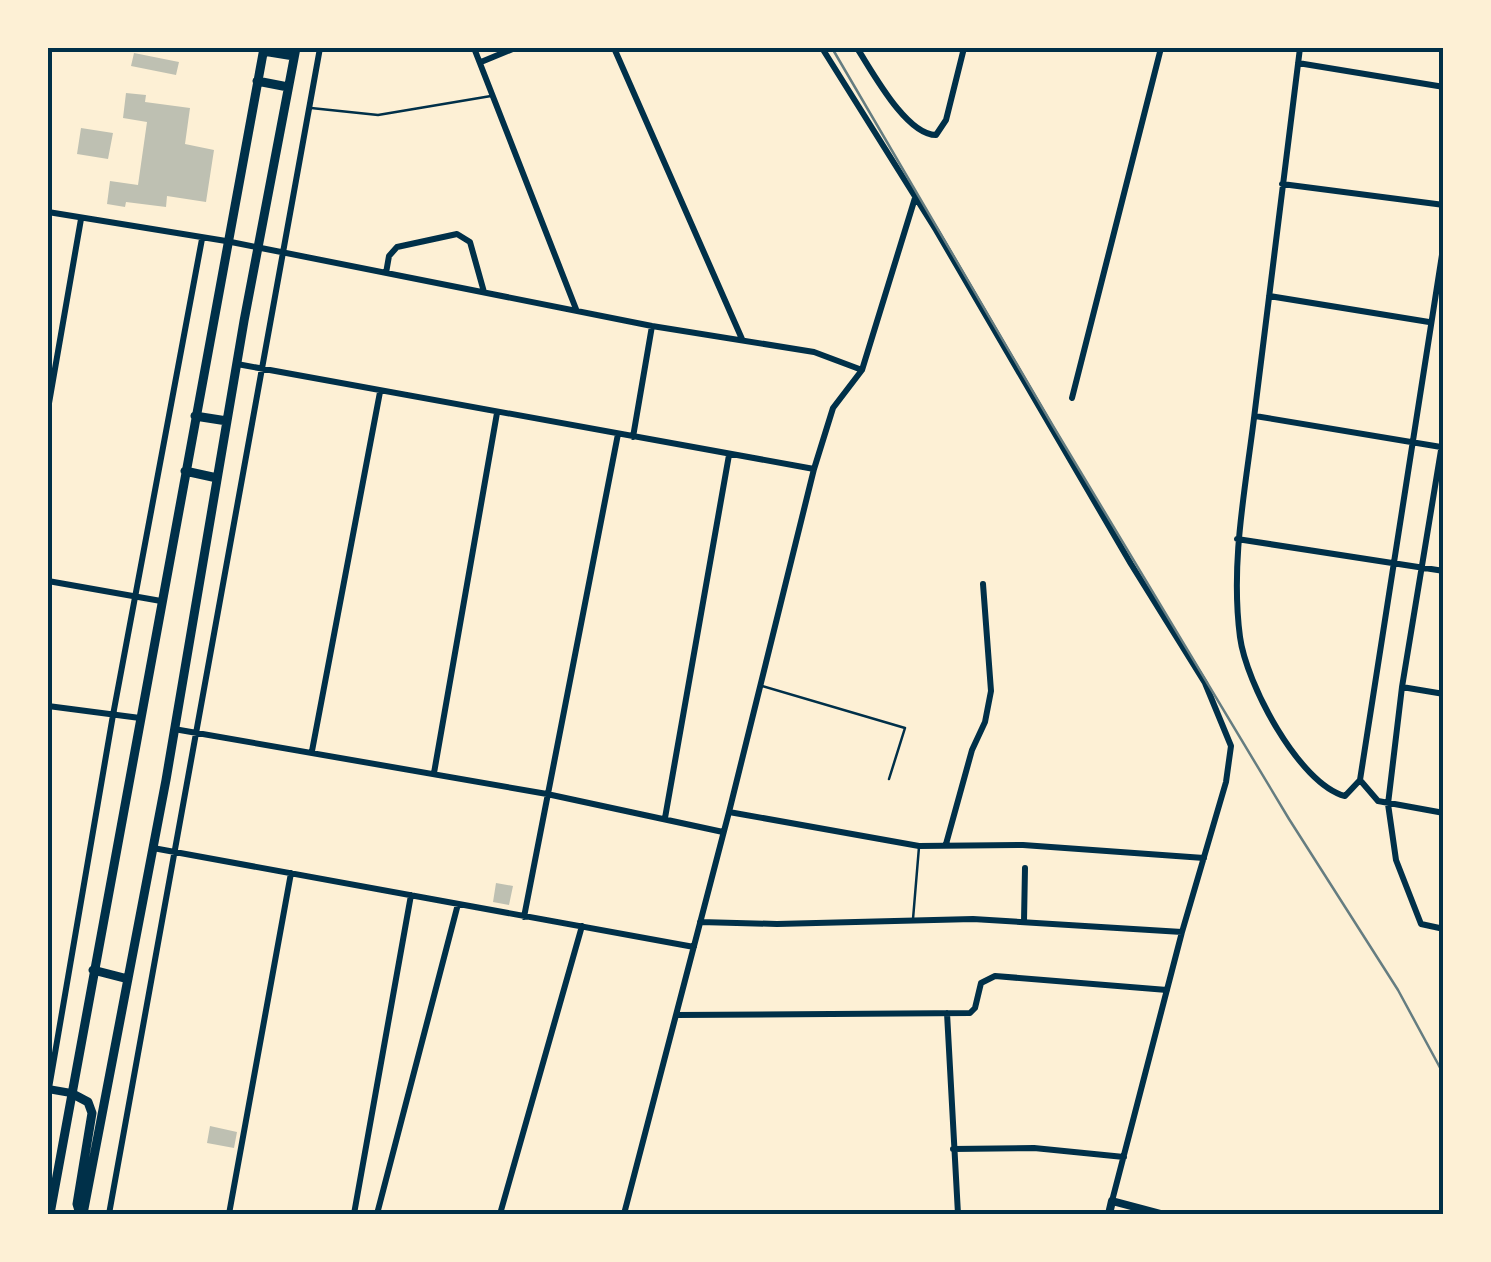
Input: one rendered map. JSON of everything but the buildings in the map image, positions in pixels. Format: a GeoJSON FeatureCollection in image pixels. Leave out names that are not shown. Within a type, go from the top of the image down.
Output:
{"type":"FeatureCollection","features":[{"type":"Feature","properties":{"kind":"main road"},"geometry":{"type":"LineString","coordinates":[[49,1213],[263,49],[295,52],[236,364],[153,848],[82,1214]]}},
{"type":"Feature","properties":{"kind":"main road"},"geometry":{"type":"LineString","coordinates":[[257,81],[288,87]]}},
{"type":"Feature","properties":{"kind":"main road"},"geometry":{"type":"LineString","coordinates":[[195,416],[227,421]]}},
{"type":"Feature","properties":{"kind":"main road"},"geometry":{"type":"LineString","coordinates":[[184,472],[217,478]]}},
{"type":"Feature","properties":{"kind":"main road"},"geometry":{"type":"LineString","coordinates":[[93,970],[128,979]]}},
{"type":"Feature","properties":{"kind":"main road"},"geometry":{"type":"LineString","coordinates":[[70,1093],[88,1102],[92,1112],[77,1204],[82,1214]]}},
{"type":"Feature","properties":{"kind":"street"},"geometry":{"type":"LineString","coordinates":[[109,1214],[320,48]]}},
{"type":"Feature","properties":{"kind":"street"},"geometry":{"type":"LineString","coordinates":[[474,48],[576,309]]}},
{"type":"Feature","properties":{"kind":"street"},"geometry":{"type":"LineString","coordinates":[[481,62],[515,48]]}},
{"type":"Feature","properties":{"kind":"street"},"geometry":{"type":"LineString","coordinates":[[614,48],[742,340]]}},
{"type":"Feature","properties":{"kind":"street"},"geometry":{"type":"LineString","coordinates":[[822,48],[915,196],[1205,684],[1231,746],[1228,774],[1182,932],[1109,1214]]}},
{"type":"Feature","properties":{"kind":"street"},"geometry":{"type":"LineString","coordinates":[[858,48],[888,96],[929,136],[936,135],[946,120],[964,48]]}},
{"type":"Feature","properties":{"kind":"street"},"geometry":{"type":"LineString","coordinates":[[1072,398],[1161,48]]}},
{"type":"Feature","properties":{"kind":"street"},"geometry":{"type":"LineString","coordinates":[[1300,48],[1237,539],[1240,633],[1252,681],[1266,710],[1310,774],[1334,793],[1346,796],[1360,780],[1444,242]]}},
{"type":"Feature","properties":{"kind":"street"},"geometry":{"type":"LineString","coordinates":[[1298,62],[1444,87]]}},
{"type":"Feature","properties":{"kind":"street"},"geometry":{"type":"LineString","coordinates":[[1282,184],[1444,205]]}},
{"type":"Feature","properties":{"kind":"street"},"geometry":{"type":"LineString","coordinates":[[624,1214],[814,468],[833,408],[862,370],[915,196]]}},
{"type":"Feature","properties":{"kind":"street"},"geometry":{"type":"LineString","coordinates":[[48,212],[226,241],[652,326],[814,352],[862,370]]}},
{"type":"Feature","properties":{"kind":"street"},"geometry":{"type":"LineString","coordinates":[[48,409],[82,218]]}},
{"type":"Feature","properties":{"kind":"street"},"geometry":{"type":"LineString","coordinates":[[386,273],[388,256],[397,247],[457,234],[470,242],[484,292]]}},
{"type":"Feature","properties":{"kind":"street"},"geometry":{"type":"LineString","coordinates":[[70,1093],[48,1091],[202,238]]}},
{"type":"Feature","properties":{"kind":"street"},"geometry":{"type":"LineString","coordinates":[[1268,296],[1430,322]]}},
{"type":"Feature","properties":{"kind":"street"},"geometry":{"type":"LineString","coordinates":[[632,437],[652,326]]}},
{"type":"Feature","properties":{"kind":"street"},"geometry":{"type":"LineString","coordinates":[[236,364],[814,468]]}},
{"type":"Feature","properties":{"kind":"street"},"geometry":{"type":"LineString","coordinates":[[312,751],[380,392]]}},
{"type":"Feature","properties":{"kind":"street"},"geometry":{"type":"LineString","coordinates":[[434,773],[496,413]]}},
{"type":"Feature","properties":{"kind":"street"},"geometry":{"type":"LineString","coordinates":[[1255,416],[1442,447]]}},
{"type":"Feature","properties":{"kind":"street"},"geometry":{"type":"LineString","coordinates":[[1444,432],[1402,687],[1388,804],[1396,860],[1422,924],[1444,929]]}},
{"type":"Feature","properties":{"kind":"street"},"geometry":{"type":"LineString","coordinates":[[524,916],[618,434]]}},
{"type":"Feature","properties":{"kind":"street"},"geometry":{"type":"LineString","coordinates":[[665,818],[729,455]]}},
{"type":"Feature","properties":{"kind":"street"},"geometry":{"type":"LineString","coordinates":[[1237,539],[1444,571]]}},
{"type":"Feature","properties":{"kind":"street"},"geometry":{"type":"LineString","coordinates":[[48,581],[161,601]]}},
{"type":"Feature","properties":{"kind":"street"},"geometry":{"type":"LineString","coordinates":[[946,844],[991,691],[983,584]]}},
{"type":"Feature","properties":{"kind":"street"},"geometry":{"type":"LineString","coordinates":[[1402,687],[1444,694]]}},
{"type":"Feature","properties":{"kind":"street"},"geometry":{"type":"LineString","coordinates":[[48,706],[140,718]]}},
{"type":"Feature","properties":{"kind":"street"},"geometry":{"type":"LineString","coordinates":[[174,728],[547,794],[724,832]]}},
{"type":"Feature","properties":{"kind":"street"},"geometry":{"type":"LineString","coordinates":[[1360,780],[1378,801],[1444,813]]}},
{"type":"Feature","properties":{"kind":"street"},"geometry":{"type":"LineString","coordinates":[[729,812],[919,846],[1023,845],[1204,858]]}},
{"type":"Feature","properties":{"kind":"street"},"geometry":{"type":"LineString","coordinates":[[153,848],[694,946]]}},
{"type":"Feature","properties":{"kind":"street"},"geometry":{"type":"LineString","coordinates":[[1024,920],[1025,868]]}},
{"type":"Feature","properties":{"kind":"street"},"geometry":{"type":"LineString","coordinates":[[229,1214],[291,874]]}},
{"type":"Feature","properties":{"kind":"street"},"geometry":{"type":"LineString","coordinates":[[354,1214],[411,895]]}},
{"type":"Feature","properties":{"kind":"street"},"geometry":{"type":"LineString","coordinates":[[377,1214],[458,904]]}},
{"type":"Feature","properties":{"kind":"street"},"geometry":{"type":"LineString","coordinates":[[700,922],[1024,920],[1182,932]]}},
{"type":"Feature","properties":{"kind":"street"},"geometry":{"type":"LineString","coordinates":[[500,1214],[582,926]]}},
{"type":"Feature","properties":{"kind":"street"},"geometry":{"type":"LineString","coordinates":[[676,1016],[974,1010],[982,983],[995,976],[1167,990]]}},
{"type":"Feature","properties":{"kind":"street"},"geometry":{"type":"LineString","coordinates":[[946,1013],[958,1214]]}},
{"type":"Feature","properties":{"kind":"street"},"geometry":{"type":"LineString","coordinates":[[953,1149],[1034,1148],[1124,1157]]}},
{"type":"Feature","properties":{"kind":"street"},"geometry":{"type":"LineString","coordinates":[[1112,1202],[1161,1214]]}},
{"type":"Feature","properties":{"kind":"lane"},"geometry":{"type":"LineString","coordinates":[[309,108],[378,115],[494,95]]}},
{"type":"Feature","properties":{"kind":"lane"},"geometry":{"type":"LineString","coordinates":[[760,685],[905,728],[890,779]]}},
{"type":"Feature","properties":{"kind":"lane"},"geometry":{"type":"LineString","coordinates":[[913,920],[919,846]]}},
{"type":"Feature","properties":{"kind":"tram line"},"geometry":{"type":"LineString","coordinates":[[832,48],[1289,819],[1398,990],[1444,1075]]}}]}
